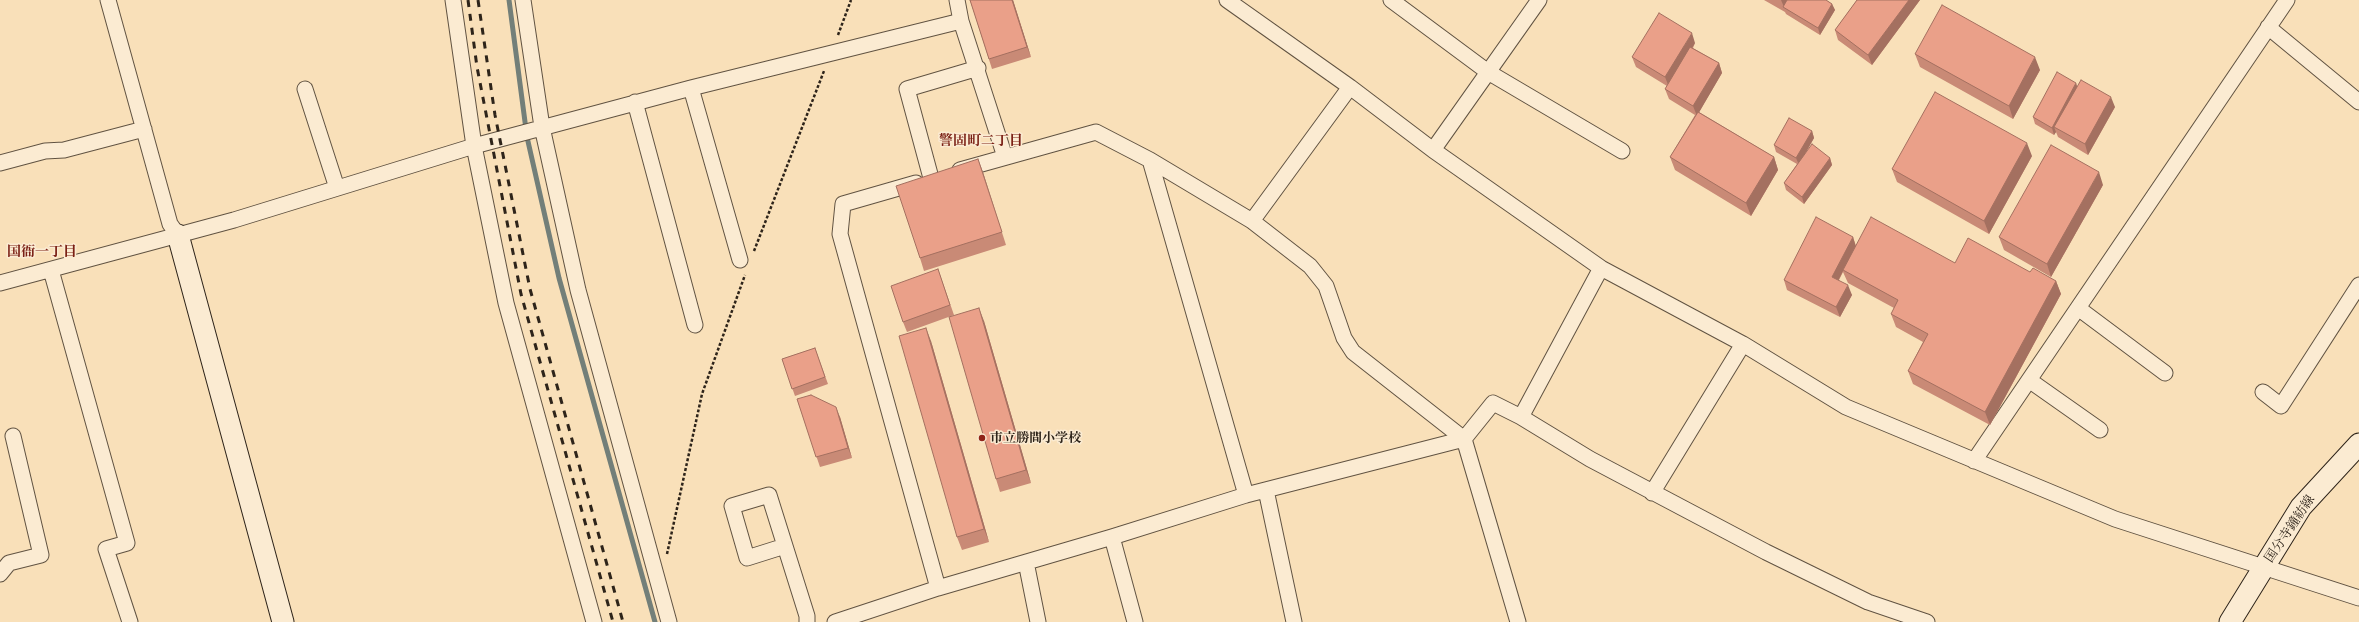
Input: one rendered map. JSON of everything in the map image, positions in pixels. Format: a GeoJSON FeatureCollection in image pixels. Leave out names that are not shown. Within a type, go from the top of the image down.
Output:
{"type":"FeatureCollection","features":[{"type":"Feature","properties":{"kind":"street"},"geometry":{"type":"LineString","coordinates":[[108,0],[170,224],[178,235],[283,622]]}},
{"type":"Feature","properties":{"kind":"street"},"geometry":{"type":"LineString","coordinates":[[453,0],[474,146],[506,303],[594,622]]}},
{"type":"Feature","properties":{"kind":"street"},"geometry":{"type":"LineString","coordinates":[[523,0],[542,127],[578,290],[598,370],[669,622]]}},
{"type":"Feature","properties":{"kind":"street"},"geometry":{"type":"LineString","coordinates":[[957,0],[961,21],[978,68],[1005,157]]}},
{"type":"Feature","properties":{"kind":"street"},"geometry":{"type":"LineString","coordinates":[[1227,0],[1350,87],[1433,150],[1601,268],[1743,344],[1846,407],[2115,519],[2359,598]]}},
{"type":"Feature","properties":{"kind":"street"},"geometry":{"type":"LineString","coordinates":[[1391,0],[1488,72],[1622,151]]}},
{"type":"Feature","properties":{"kind":"street"},"geometry":{"type":"LineString","coordinates":[[1433,150],[1539,0]]}},
{"type":"Feature","properties":{"kind":"street"},"geometry":{"type":"LineString","coordinates":[[1974,461],[2286,0]]}},
{"type":"Feature","properties":{"kind":"street"},"geometry":{"type":"LineString","coordinates":[[0,283],[178,235],[542,127],[635,102],[961,21]]}},
{"type":"Feature","properties":{"kind":"street"},"geometry":{"type":"LineString","coordinates":[[2268,27],[2359,102]]}},
{"type":"Feature","properties":{"kind":"street"},"geometry":{"type":"LineString","coordinates":[[931,178],[907,89],[978,68]]}},
{"type":"Feature","properties":{"kind":"street"},"geometry":{"type":"LineString","coordinates":[[1252,222],[1350,87]]}},
{"type":"Feature","properties":{"kind":"street"},"geometry":{"type":"LineString","coordinates":[[691,88],[746,264]]}},
{"type":"Feature","properties":{"kind":"street"},"geometry":{"type":"LineString","coordinates":[[305,89],[337,188]]}},
{"type":"Feature","properties":{"kind":"street"},"geometry":{"type":"LineString","coordinates":[[635,102],[695,325]]}},
{"type":"Feature","properties":{"kind":"street"},"geometry":{"type":"LineString","coordinates":[[0,163],[45,150],[64,150],[144,129]]}},
{"type":"Feature","properties":{"kind":"street"},"geometry":{"type":"LineString","coordinates":[[938,588],[840,234],[843,204],[1096,132],[1150,160],[1252,222],[1310,266],[1326,286],[1344,338],[1353,352],[1464,439],[1518,622]]}},
{"type":"Feature","properties":{"kind":"street"},"geometry":{"type":"LineString","coordinates":[[1150,160],[1246,495]]}},
{"type":"Feature","properties":{"kind":"street"},"geometry":{"type":"LineString","coordinates":[[1520,417],[1601,268]]}},
{"type":"Feature","properties":{"kind":"street"},"geometry":{"type":"LineString","coordinates":[[51,270],[127,543],[106,549],[130,622]]}},
{"type":"Feature","properties":{"kind":"street"},"geometry":{"type":"LineString","coordinates":[[2263,392],[2281,406],[2359,286]]}},
{"type":"Feature","properties":{"kind":"street"},"geometry":{"type":"LineString","coordinates":[[2078,308],[2165,373]]}},
{"type":"Feature","properties":{"kind":"street"},"geometry":{"type":"LineString","coordinates":[[1652,493],[1743,344]]}},
{"type":"Feature","properties":{"kind":"street"},"geometry":{"type":"LineString","coordinates":[[2029,380],[2100,430]]}},
{"type":"Feature","properties":{"kind":"street"},"geometry":{"type":"LineString","coordinates":[[835,622],[938,588],[1112,537],[1246,495],[1464,439],[1493,403],[1652,493],[1766,552],[1862,598],[1927,622]]}},
{"type":"Feature","properties":{"kind":"street"},"geometry":{"type":"LineString","coordinates":[[0,574],[9,563],[41,555],[13,436]]}},
{"type":"Feature","properties":{"kind":"street","name":"国分寺鐘紡線"},"geometry":{"type":"LineString","coordinates":[[2230,622],[2301,507],[2359,444]]}},
{"type":"Feature","properties":{"kind":"street"},"geometry":{"type":"LineString","coordinates":[[1266,490],[1294,622]]}},
{"type":"Feature","properties":{"kind":"street"},"geometry":{"type":"LineString","coordinates":[[1112,537],[1134,622]]}},
{"type":"Feature","properties":{"kind":"street"},"geometry":{"type":"LineString","coordinates":[[784,546],[807,622]]}},
{"type":"Feature","properties":{"kind":"street"},"geometry":{"type":"LineString","coordinates":[[1026,562],[1038,622]]}},
{"type":"Feature","properties":{"kind":"path"},"geometry":{"type":"LineString","coordinates":[[667,556],[702,394],[746,264],[832,53],[851,0]]}},
{"type":"Feature","properties":{"kind":"building"},"geometry":{"type":"Polygon","coordinates":[[[970,0],[1012,0],[1027,47],[989,59],[970,0]]]}},
{"type":"Feature","properties":{"kind":"building"},"geometry":{"type":"Polygon","coordinates":[[[1787,0],[1826,0],[1832,4],[1818,28],[1783,7],[1787,0]]]}},
{"type":"Feature","properties":{"kind":"building"},"geometry":{"type":"Polygon","coordinates":[[[1857,0],[1909,0],[1868,55],[1835,30],[1857,0]]]}},
{"type":"Feature","properties":{"kind":"building"},"geometry":{"type":"Polygon","coordinates":[[[1942,5],[2035,57],[2009,106],[1915,54],[1942,5]]]}},
{"type":"Feature","properties":{"kind":"building"},"geometry":{"type":"Polygon","coordinates":[[[1659,13],[1692,33],[1665,77],[1632,57],[1659,13]]]}},
{"type":"Feature","properties":{"kind":"building"},"geometry":{"type":"Polygon","coordinates":[[[1690,47],[1719,63],[1693,106],[1665,89],[1690,47]]]}},
{"type":"Feature","properties":{"kind":"building"},"geometry":{"type":"Polygon","coordinates":[[[2057,72],[2076,83],[2052,128],[2033,117],[2057,72]]]}},
{"type":"Feature","properties":{"kind":"building"},"geometry":{"type":"Polygon","coordinates":[[[2081,80],[2111,97],[2085,144],[2054,127],[2081,80]]]}},
{"type":"Feature","properties":{"kind":"building"},"geometry":{"type":"Polygon","coordinates":[[[1935,92],[2027,143],[1984,221],[1892,169],[1935,92]]]}},
{"type":"Feature","properties":{"kind":"building"},"geometry":{"type":"Polygon","coordinates":[[[1698,112],[1774,157],[1746,203],[1670,157],[1698,112]]]}},
{"type":"Feature","properties":{"kind":"building"},"geometry":{"type":"Polygon","coordinates":[[[1789,118],[1812,131],[1796,158],[1774,145],[1789,118]]]}},
{"type":"Feature","properties":{"kind":"building"},"geometry":{"type":"Polygon","coordinates":[[[1812,144],[1830,158],[1802,197],[1784,183],[1812,144]]]}},
{"type":"Feature","properties":{"kind":"building"},"geometry":{"type":"Polygon","coordinates":[[[2051,145],[2099,172],[2047,264],[1999,237],[2051,145]]]}},
{"type":"Feature","properties":{"kind":"building"},"geometry":{"type":"Polygon","coordinates":[[[978,159],[1002,232],[920,258],[896,186],[978,159]]]}},
{"type":"Feature","properties":{"kind":"building"},"geometry":{"type":"Polygon","coordinates":[[[1816,217],[1853,237],[1832,277],[1848,285],[1836,307],[1784,280],[1816,217]]]}},
{"type":"Feature","properties":{"kind":"building"},"geometry":{"type":"Polygon","coordinates":[[[1871,217],[1955,263],[1968,238],[2030,272],[2033,268],[2056,281],[1985,412],[1908,371],[1928,334],[1891,314],[1898,300],[1843,270],[1871,217]]]}},
{"type":"Feature","properties":{"kind":"building"},"geometry":{"type":"Polygon","coordinates":[[[938,269],[950,305],[903,322],[891,286],[938,269]]]}},
{"type":"Feature","properties":{"kind":"building"},"geometry":{"type":"Polygon","coordinates":[[[979,308],[1026,470],[996,479],[949,317],[979,308]]]}},
{"type":"Feature","properties":{"kind":"building"},"geometry":{"type":"Polygon","coordinates":[[[926,328],[984,529],[957,537],[899,336],[926,328]]]}},
{"type":"Feature","properties":{"kind":"building"},"geometry":{"type":"Polygon","coordinates":[[[815,348],[825,377],[792,389],[782,359],[815,348]]]}},
{"type":"Feature","properties":{"kind":"building"},"geometry":{"type":"Polygon","coordinates":[[[811,395],[836,407],[848,448],[816,457],[797,399],[811,395]]]}},
{"type":"Feature","properties":{"kind":"waterway"},"geometry":{"type":"LineString","coordinates":[[509,0],[527,137],[559,278],[655,622]]}},
{"type":"Feature","properties":{"kind":"railway"},"geometry":{"type":"LineString","coordinates":[[468,0],[477,67],[521,294],[613,622]]}},
{"type":"Feature","properties":{"kind":"railway"},"geometry":{"type":"LineString","coordinates":[[478,0],[495,115],[530,289],[623,622]]}},
{"type":"Feature","properties":{"kind":"place","name":"市立勝間小学校"},"geometry":{"type":"Point","coordinates":[982,438]}},
{"type":"Feature","properties":{"kind":"district","name":"警固町二丁目"},"geometry":{"type":"Point","coordinates":[981,141]}},
{"type":"Feature","properties":{"kind":"district","name":"国衙一丁目"},"geometry":{"type":"Point","coordinates":[42,252]}}]}
